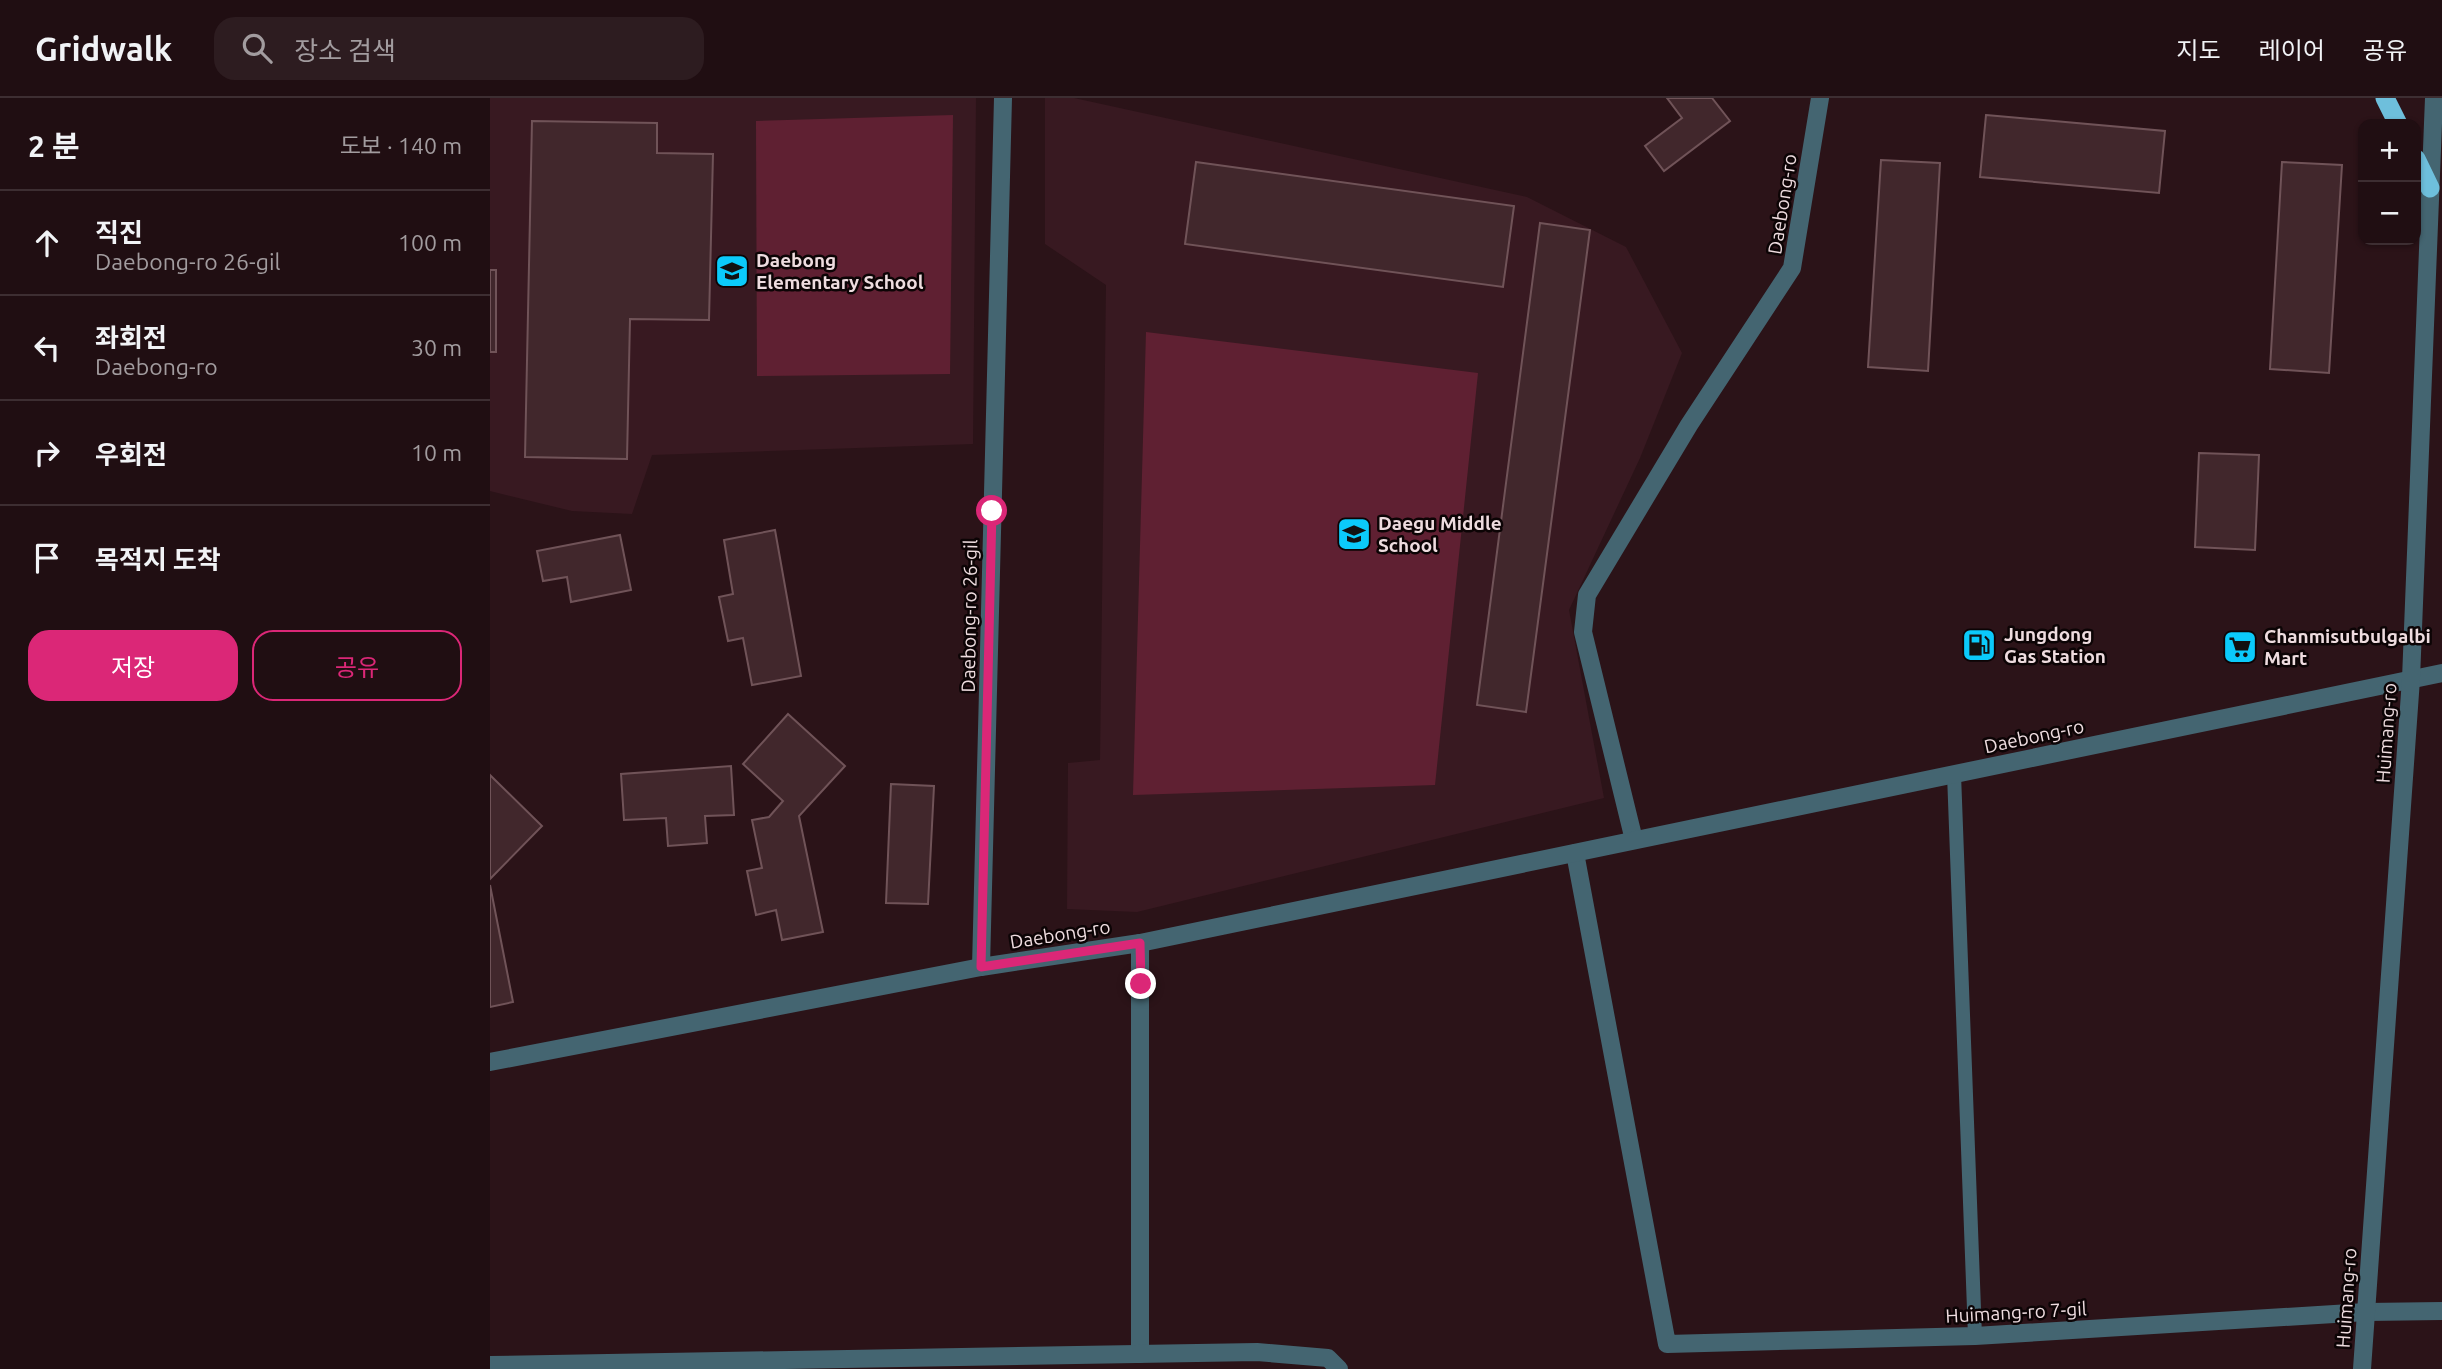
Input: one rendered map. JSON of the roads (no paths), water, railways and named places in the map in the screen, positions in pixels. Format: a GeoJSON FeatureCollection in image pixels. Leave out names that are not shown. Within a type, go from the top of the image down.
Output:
{"type":"FeatureCollection","features":[{"type":"Feature","properties":{"kind":"highway"},"geometry":{"type":"LineString","coordinates":[[2385,98],[2396,119]]}},
{"type":"Feature","properties":{"kind":"highway"},"geometry":{"type":"LineString","coordinates":[[2421,166],[2436,187]]}},
{"type":"Feature","properties":{"kind":"street","name":"Daebong-ro 26-gil"},"geometry":{"type":"LineString","coordinates":[[981,967],[1003,98]]}},
{"type":"Feature","properties":{"kind":"street","name":"Daebong-ro"},"geometry":{"type":"LineString","coordinates":[[1634,841],[1583,632],[1587,595],[1689,425],[1793,268],[1820,98]]}},
{"type":"Feature","properties":{"kind":"street","name":"Huimang-ro"},"geometry":{"type":"LineString","coordinates":[[2362,1369],[2410,679],[2436,187],[2434,98]]}},
{"type":"Feature","properties":{"kind":"street","name":"Daebong-ro"},"geometry":{"type":"LineString","coordinates":[[490,1062],[981,967],[1140,943],[2442,673]]}},
{"type":"Feature","properties":{"kind":"street","name":"Huimang-ro 7-gil"},"geometry":{"type":"LineString","coordinates":[[1575,853],[1667,1344],[1975,1336],[2366,1312],[2442,1311]]}},
{"type":"Feature","properties":{"kind":"street"},"geometry":{"type":"LineString","coordinates":[[1140,943],[1140,1354]]}},
{"type":"Feature","properties":{"kind":"street"},"geometry":{"type":"LineString","coordinates":[[490,1365],[1280,1354],[1328,1358],[1339,1369]]}},
{"type":"Feature","properties":{"kind":"lane"},"geometry":{"type":"LineString","coordinates":[[1954,774],[1975,1336]]}},
{"type":"Feature","properties":{"kind":"place","name":"Daebong Elementary School"},"geometry":{"type":"Point","coordinates":[732,271]}},
{"type":"Feature","properties":{"kind":"place","name":"Daegu Middle School"},"geometry":{"type":"Point","coordinates":[1354,534]}},
{"type":"Feature","properties":{"kind":"place","name":"Jungdong Gas Station"},"geometry":{"type":"Point","coordinates":[1979,645]}},
{"type":"Feature","properties":{"kind":"place","name":"Chanmisutbulgalbi Mart"},"geometry":{"type":"Point","coordinates":[2240,647]}}]}
